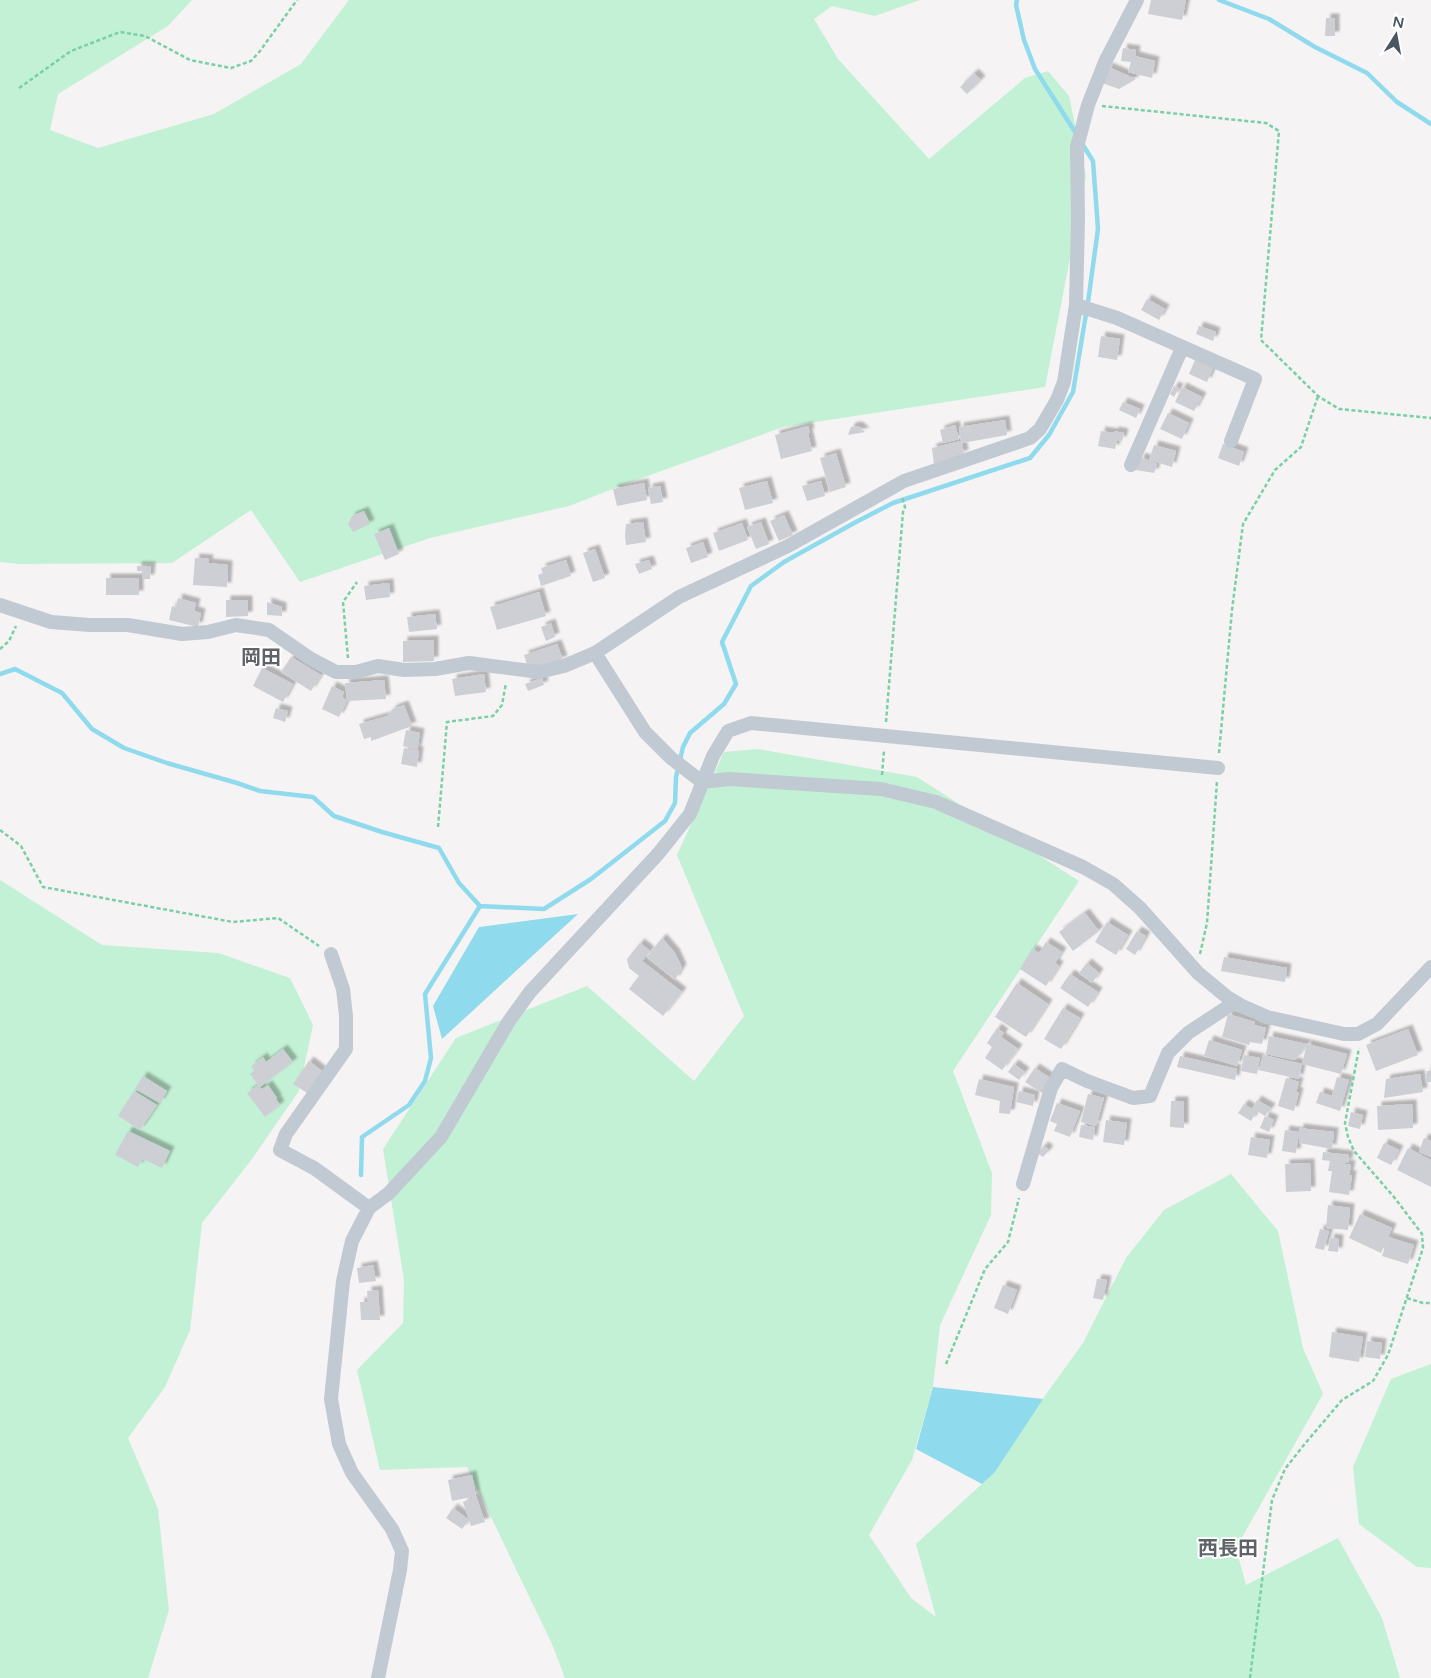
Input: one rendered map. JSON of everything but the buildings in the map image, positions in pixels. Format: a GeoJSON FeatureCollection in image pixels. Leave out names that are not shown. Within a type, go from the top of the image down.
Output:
{"type":"FeatureCollection","features":[{"type":"Feature","properties":{"kind":"street"},"geometry":{"type":"LineString","coordinates":[[0,605],[51,622],[128,625],[182,634],[208,632],[236,625],[269,630],[311,659],[336,672],[356,672],[378,666],[404,670],[435,669],[469,663],[539,672],[564,666],[595,653],[679,597],[788,546],[904,481],[1030,438],[1040,429],[1057,400],[1064,382],[1079,306],[1077,147],[1088,105],[1105,62],[1137,0]]}},
{"type":"Feature","properties":{"kind":"street"},"geometry":{"type":"LineString","coordinates":[[1079,306],[1117,318],[1255,379],[1231,441]]}},
{"type":"Feature","properties":{"kind":"street"},"geometry":{"type":"LineString","coordinates":[[1131,464],[1182,348]]}},
{"type":"Feature","properties":{"kind":"street"},"geometry":{"type":"LineString","coordinates":[[595,653],[645,732],[671,758],[702,782],[729,779],[881,789],[936,802],[1084,867],[1113,884],[1140,908],[1192,966],[1226,997],[1267,1017],[1344,1034],[1363,1032],[1377,1024],[1431,967]]}},
{"type":"Feature","properties":{"kind":"street"},"geometry":{"type":"LineString","coordinates":[[378,1678],[400,1570],[402,1550],[392,1529],[352,1473],[339,1444],[331,1399],[343,1281],[352,1241],[369,1208],[389,1193],[441,1137],[509,1021],[530,992],[658,854],[690,814],[713,756],[728,732],[751,723],[1218,768]]}},
{"type":"Feature","properties":{"kind":"street"},"geometry":{"type":"LineString","coordinates":[[331,954],[343,989],[346,1016],[346,1048],[286,1134],[280,1150],[314,1168],[369,1208]]}},
{"type":"Feature","properties":{"kind":"street"},"geometry":{"type":"LineString","coordinates":[[1023,1184],[1051,1088],[1062,1069],[1087,1081],[1133,1098],[1150,1096],[1168,1053],[1188,1033],[1235,1002]]}},
{"type":"Feature","properties":{"kind":"path"},"geometry":{"type":"LineString","coordinates":[[19,88],[71,52],[120,32],[145,36],[190,60],[231,68],[251,61],[297,0]]}},
{"type":"Feature","properties":{"kind":"path"},"geometry":{"type":"LineString","coordinates":[[1088,105],[1266,123],[1279,131],[1261,340],[1318,396],[1339,409],[1431,418]]}},
{"type":"Feature","properties":{"kind":"path"},"geometry":{"type":"LineString","coordinates":[[1192,966],[1201,952],[1207,923],[1232,610],[1243,524],[1275,470],[1301,448],[1318,396]]}},
{"type":"Feature","properties":{"kind":"path"},"geometry":{"type":"LineString","coordinates":[[881,789],[903,512],[906,507],[904,504]]}},
{"type":"Feature","properties":{"kind":"path"},"geometry":{"type":"LineString","coordinates":[[349,672],[343,602],[357,582]]}},
{"type":"Feature","properties":{"kind":"path"},"geometry":{"type":"LineString","coordinates":[[0,648],[9,641],[23,612]]}},
{"type":"Feature","properties":{"kind":"path"},"geometry":{"type":"LineString","coordinates":[[438,827],[447,722],[493,716],[502,705],[508,669]]}},
{"type":"Feature","properties":{"kind":"path"},"geometry":{"type":"LineString","coordinates":[[0,830],[21,846],[43,887],[233,922],[278,918],[331,954]]}},
{"type":"Feature","properties":{"kind":"path"},"geometry":{"type":"LineString","coordinates":[[1250,1678],[1272,1500],[1285,1470],[1342,1400],[1373,1381],[1388,1354],[1423,1248],[1422,1234],[1394,1197],[1354,1152],[1348,1137],[1345,1123],[1363,1032]]}},
{"type":"Feature","properties":{"kind":"path"},"geometry":{"type":"LineString","coordinates":[[946,1364],[985,1269],[1008,1242],[1023,1184]]}},
{"type":"Feature","properties":{"kind":"path"},"geometry":{"type":"LineString","coordinates":[[1407,1298],[1431,1304]]}},
{"type":"Feature","properties":{"kind":"green space"},"geometry":{"type":"Polygon","coordinates":[[[0,0],[192,0],[168,26],[58,94],[50,130],[98,148],[214,114],[301,64],[349,0],[920,0],[875,16],[832,6],[814,19],[838,59],[929,159],[1025,78],[1048,71],[1069,96],[1086,176],[1045,387],[783,427],[569,506],[430,538],[300,582],[251,510],[172,563],[19,564],[0,562],[0,0]]]}},
{"type":"Feature","properties":{"kind":"green space"},"geometry":{"type":"Polygon","coordinates":[[[758,749],[917,777],[1079,881],[953,1071],[992,1173],[991,1215],[940,1325],[933,1387],[912,1460],[869,1535],[911,1598],[936,1617],[916,1544],[995,1472],[1031,1415],[1083,1343],[1126,1258],[1164,1210],[1231,1174],[1278,1231],[1303,1348],[1323,1394],[1236,1548],[1246,1585],[1338,1538],[1382,1618],[1400,1678],[565,1678],[552,1644],[467,1467],[380,1470],[357,1370],[403,1323],[404,1280],[383,1149],[456,1038],[587,986],[694,1081],[744,1016],[677,855],[724,752],[758,749]]]}},
{"type":"Feature","properties":{"kind":"green space"},"geometry":{"type":"Polygon","coordinates":[[[0,880],[102,945],[218,953],[290,978],[313,1025],[299,1091],[252,1159],[202,1223],[190,1330],[165,1387],[128,1438],[158,1509],[169,1610],[148,1678],[0,1678],[0,880]]]}},
{"type":"Feature","properties":{"kind":"green space"},"geometry":{"type":"Polygon","coordinates":[[[1431,1364],[1431,1568],[1417,1567],[1359,1524],[1353,1467],[1391,1379],[1431,1364]]]}},
{"type":"Feature","properties":{"kind":"water"},"geometry":{"type":"Polygon","coordinates":[[[578,914],[442,1039],[433,1006],[479,927],[578,914]]]}},
{"type":"Feature","properties":{"kind":"water"},"geometry":{"type":"Polygon","coordinates":[[[933,1387],[1043,1399],[995,1472],[982,1484],[916,1449],[933,1387]]]}},
{"type":"Feature","properties":{"kind":"waterway"},"geometry":{"type":"LineString","coordinates":[[1017,0],[1016,5],[1024,40],[1035,69],[1077,135]]}},
{"type":"Feature","properties":{"kind":"waterway"},"geometry":{"type":"LineString","coordinates":[[1219,0],[1269,19],[1315,47],[1367,73],[1397,102],[1431,124]]}},
{"type":"Feature","properties":{"kind":"waterway"},"geometry":{"type":"LineString","coordinates":[[0,674],[15,669],[62,693],[92,729],[124,748],[260,791],[313,797],[334,816],[439,848],[459,883],[480,906],[544,909],[591,879],[665,821],[675,803],[676,777],[683,747],[690,733],[724,704],[736,684],[722,642],[751,586],[784,562],[893,503],[1030,458],[1049,435],[1073,392],[1098,229],[1093,161],[1081,142]]}},
{"type":"Feature","properties":{"kind":"waterway"},"geometry":{"type":"LineString","coordinates":[[361,1175],[362,1137],[409,1105],[425,1081],[431,1058],[425,994],[480,906]]}},
{"type":"Feature","properties":{"kind":"district","name":"岡田"},"geometry":{"type":"Point","coordinates":[261,657]}},
{"type":"Feature","properties":{"kind":"district","name":"西長田"},"geometry":{"type":"Point","coordinates":[1228,1548]}}]}
